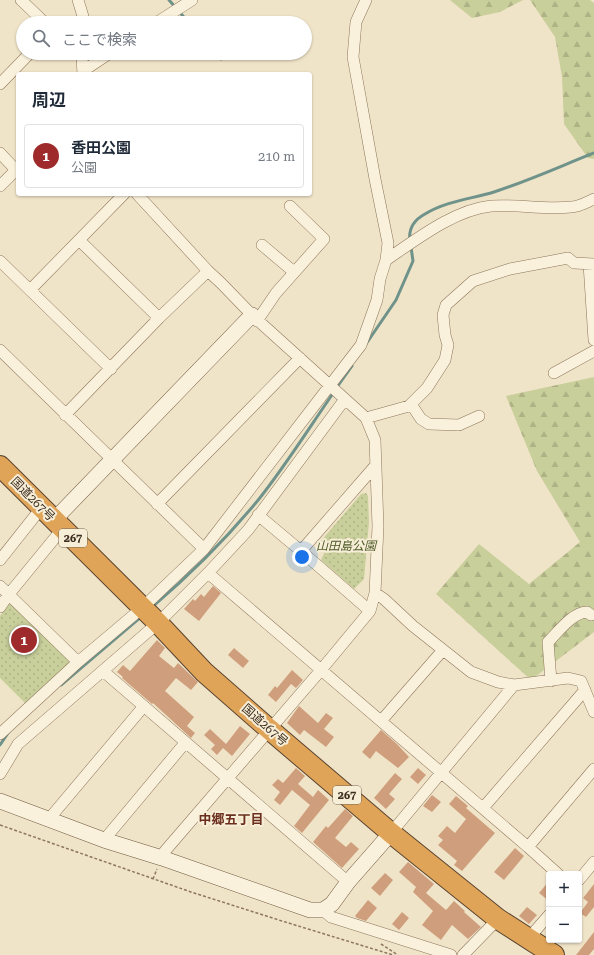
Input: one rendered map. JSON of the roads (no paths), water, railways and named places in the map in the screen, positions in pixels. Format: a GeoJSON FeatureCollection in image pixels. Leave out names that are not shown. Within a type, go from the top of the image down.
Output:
{"type":"FeatureCollection","features":[{"type":"Feature","properties":{"kind":"highway","name":"国道267号"},"geometry":{"type":"LineString","coordinates":[[0,466],[204,672],[269,730],[391,833],[498,919],[554,955]]}},
{"type":"Feature","properties":{"kind":"street"},"geometry":{"type":"LineString","coordinates":[[21,0],[38,16]]}},
{"type":"Feature","properties":{"kind":"street"},"geometry":{"type":"LineString","coordinates":[[78,0],[83,16]]}},
{"type":"Feature","properties":{"kind":"street"},"geometry":{"type":"LineString","coordinates":[[167,16],[192,0]]}},
{"type":"Feature","properties":{"kind":"street"},"geometry":{"type":"LineString","coordinates":[[0,774],[18,744],[103,671],[204,549],[331,386],[361,345],[378,300],[380,278],[386,260],[388,243],[353,58],[356,22],[366,0]]}},
{"type":"Feature","properties":{"kind":"street"},"geometry":{"type":"LineString","coordinates":[[0,84],[23,60]]}},
{"type":"Feature","properties":{"kind":"street"},"geometry":{"type":"LineString","coordinates":[[82,60],[83,72],[100,60]]}},
{"type":"Feature","properties":{"kind":"street"},"geometry":{"type":"LineString","coordinates":[[0,153],[16,168]]}},
{"type":"Feature","properties":{"kind":"street"},"geometry":{"type":"LineString","coordinates":[[0,186],[16,170]]}},
{"type":"Feature","properties":{"kind":"street"},"geometry":{"type":"LineString","coordinates":[[30,290],[122,196]]}},
{"type":"Feature","properties":{"kind":"street"},"geometry":{"type":"LineString","coordinates":[[139,196],[254,318],[366,418],[375,440],[378,526],[374,593],[370,611],[165,851],[162,858]]}},
{"type":"Feature","properties":{"kind":"street"},"geometry":{"type":"LineString","coordinates":[[386,260],[439,226],[467,212],[491,206],[572,207],[594,199]]}},
{"type":"Feature","properties":{"kind":"street"},"geometry":{"type":"LineString","coordinates":[[0,560],[53,518],[254,318],[324,239],[290,206]]}},
{"type":"Feature","properties":{"kind":"street"},"geometry":{"type":"LineString","coordinates":[[79,240],[159,318]]}},
{"type":"Feature","properties":{"kind":"street"},"geometry":{"type":"LineString","coordinates":[[262,245],[294,272]]}},
{"type":"Feature","properties":{"kind":"street"},"geometry":{"type":"LineString","coordinates":[[366,418],[409,406],[427,388],[445,360],[448,345],[445,335],[443,315],[446,305],[473,281],[510,269],[568,258],[574,263],[592,264],[594,340]]}},
{"type":"Feature","properties":{"kind":"street"},"geometry":{"type":"LineString","coordinates":[[0,261],[111,369]]}},
{"type":"Feature","properties":{"kind":"street"},"geometry":{"type":"LineString","coordinates":[[65,415],[159,318],[208,271]]}},
{"type":"Feature","properties":{"kind":"street"},"geometry":{"type":"LineString","coordinates":[[0,350],[204,549]]}},
{"type":"Feature","properties":{"kind":"street"},"geometry":{"type":"LineString","coordinates":[[554,373],[594,351]]}},
{"type":"Feature","properties":{"kind":"street"},"geometry":{"type":"LineString","coordinates":[[157,504],[300,358]]}},
{"type":"Feature","properties":{"kind":"street"},"geometry":{"type":"LineString","coordinates":[[0,734],[78,662],[149,615],[208,573],[248,530],[342,396]]}},
{"type":"Feature","properties":{"kind":"street"},"geometry":{"type":"LineString","coordinates":[[411,404],[421,419],[429,424],[459,425],[479,416]]}},
{"type":"Feature","properties":{"kind":"street"},"geometry":{"type":"LineString","coordinates":[[302,551],[375,466]]}},
{"type":"Feature","properties":{"kind":"street"},"geometry":{"type":"LineString","coordinates":[[258,515],[302,551],[370,611]]}},
{"type":"Feature","properties":{"kind":"street"},"geometry":{"type":"LineString","coordinates":[[0,607],[53,518]]}},
{"type":"Feature","properties":{"kind":"street"},"geometry":{"type":"LineString","coordinates":[[208,573],[555,871]]}},
{"type":"Feature","properties":{"kind":"street"},"geometry":{"type":"LineString","coordinates":[[0,586],[78,662]]}},
{"type":"Feature","properties":{"kind":"street"},"geometry":{"type":"LineString","coordinates":[[374,593],[384,599],[413,626],[471,672],[498,682],[514,685],[568,678],[581,681],[594,712]]}},
{"type":"Feature","properties":{"kind":"street"},"geometry":{"type":"LineString","coordinates":[[551,681],[548,642],[575,615],[581,612],[587,612],[591,615]]}},
{"type":"Feature","properties":{"kind":"street"},"geometry":{"type":"LineString","coordinates":[[381,721],[443,650]]}},
{"type":"Feature","properties":{"kind":"street"},"geometry":{"type":"LineString","coordinates":[[103,671],[348,882]]}},
{"type":"Feature","properties":{"kind":"street"},"geometry":{"type":"LineString","coordinates":[[0,801],[104,840],[162,858],[310,910],[323,910],[332,904],[348,882],[391,833],[514,685]]}},
{"type":"Feature","properties":{"kind":"street"},"geometry":{"type":"LineString","coordinates":[[483,808],[585,690]]}},
{"type":"Feature","properties":{"kind":"street"},"geometry":{"type":"LineString","coordinates":[[49,819],[144,706]]}},
{"type":"Feature","properties":{"kind":"street"},"geometry":{"type":"LineString","coordinates":[[104,840],[185,743]]}},
{"type":"Feature","properties":{"kind":"street"},"geometry":{"type":"LineString","coordinates":[[528,847],[594,769]]}},
{"type":"Feature","properties":{"kind":"street"},"geometry":{"type":"LineString","coordinates":[[582,876],[594,862]]}},
{"type":"Feature","properties":{"kind":"street"},"geometry":{"type":"LineString","coordinates":[[323,910],[331,917],[451,955]]}},
{"type":"Feature","properties":{"kind":"street"},"geometry":{"type":"LineString","coordinates":[[528,939],[546,918]]}},
{"type":"Feature","properties":{"kind":"street"},"geometry":{"type":"LineString","coordinates":[[462,955],[498,919]]}},
{"type":"Feature","properties":{"kind":"waterway"},"geometry":{"type":"LineString","coordinates":[[169,0],[183,16]]}},
{"type":"Feature","properties":{"kind":"waterway"},"geometry":{"type":"LineString","coordinates":[[410,241],[411,228],[415,222],[421,216],[441,206],[507,188],[594,153]]}},
{"type":"Feature","properties":{"kind":"waterway"},"geometry":{"type":"LineString","coordinates":[[366,344],[396,300],[413,261],[411,247]]}},
{"type":"Feature","properties":{"kind":"waterway"},"geometry":{"type":"LineString","coordinates":[[337,387],[352,366]]}},
{"type":"Feature","properties":{"kind":"waterway"},"geometry":{"type":"LineString","coordinates":[[152,607],[181,582],[208,555],[259,499],[279,473],[334,392]]}},
{"type":"Feature","properties":{"kind":"waterway"},"geometry":{"type":"LineString","coordinates":[[61,685],[142,616]]}},
{"type":"Feature","properties":{"kind":"waterway"},"geometry":{"type":"LineString","coordinates":[[0,745],[8,733]]}},
{"type":"Feature","properties":{"kind":"place","name":"香田公園"},"geometry":{"type":"Point","coordinates":[24,640]}},
{"type":"Feature","properties":{"kind":"district","name":"中郷五丁目"},"geometry":{"type":"Point","coordinates":[231,819]}},
{"type":"Feature","properties":{"kind":"park label","name":"山田島公園"},"geometry":{"type":"Point","coordinates":[346,546]}}]}
